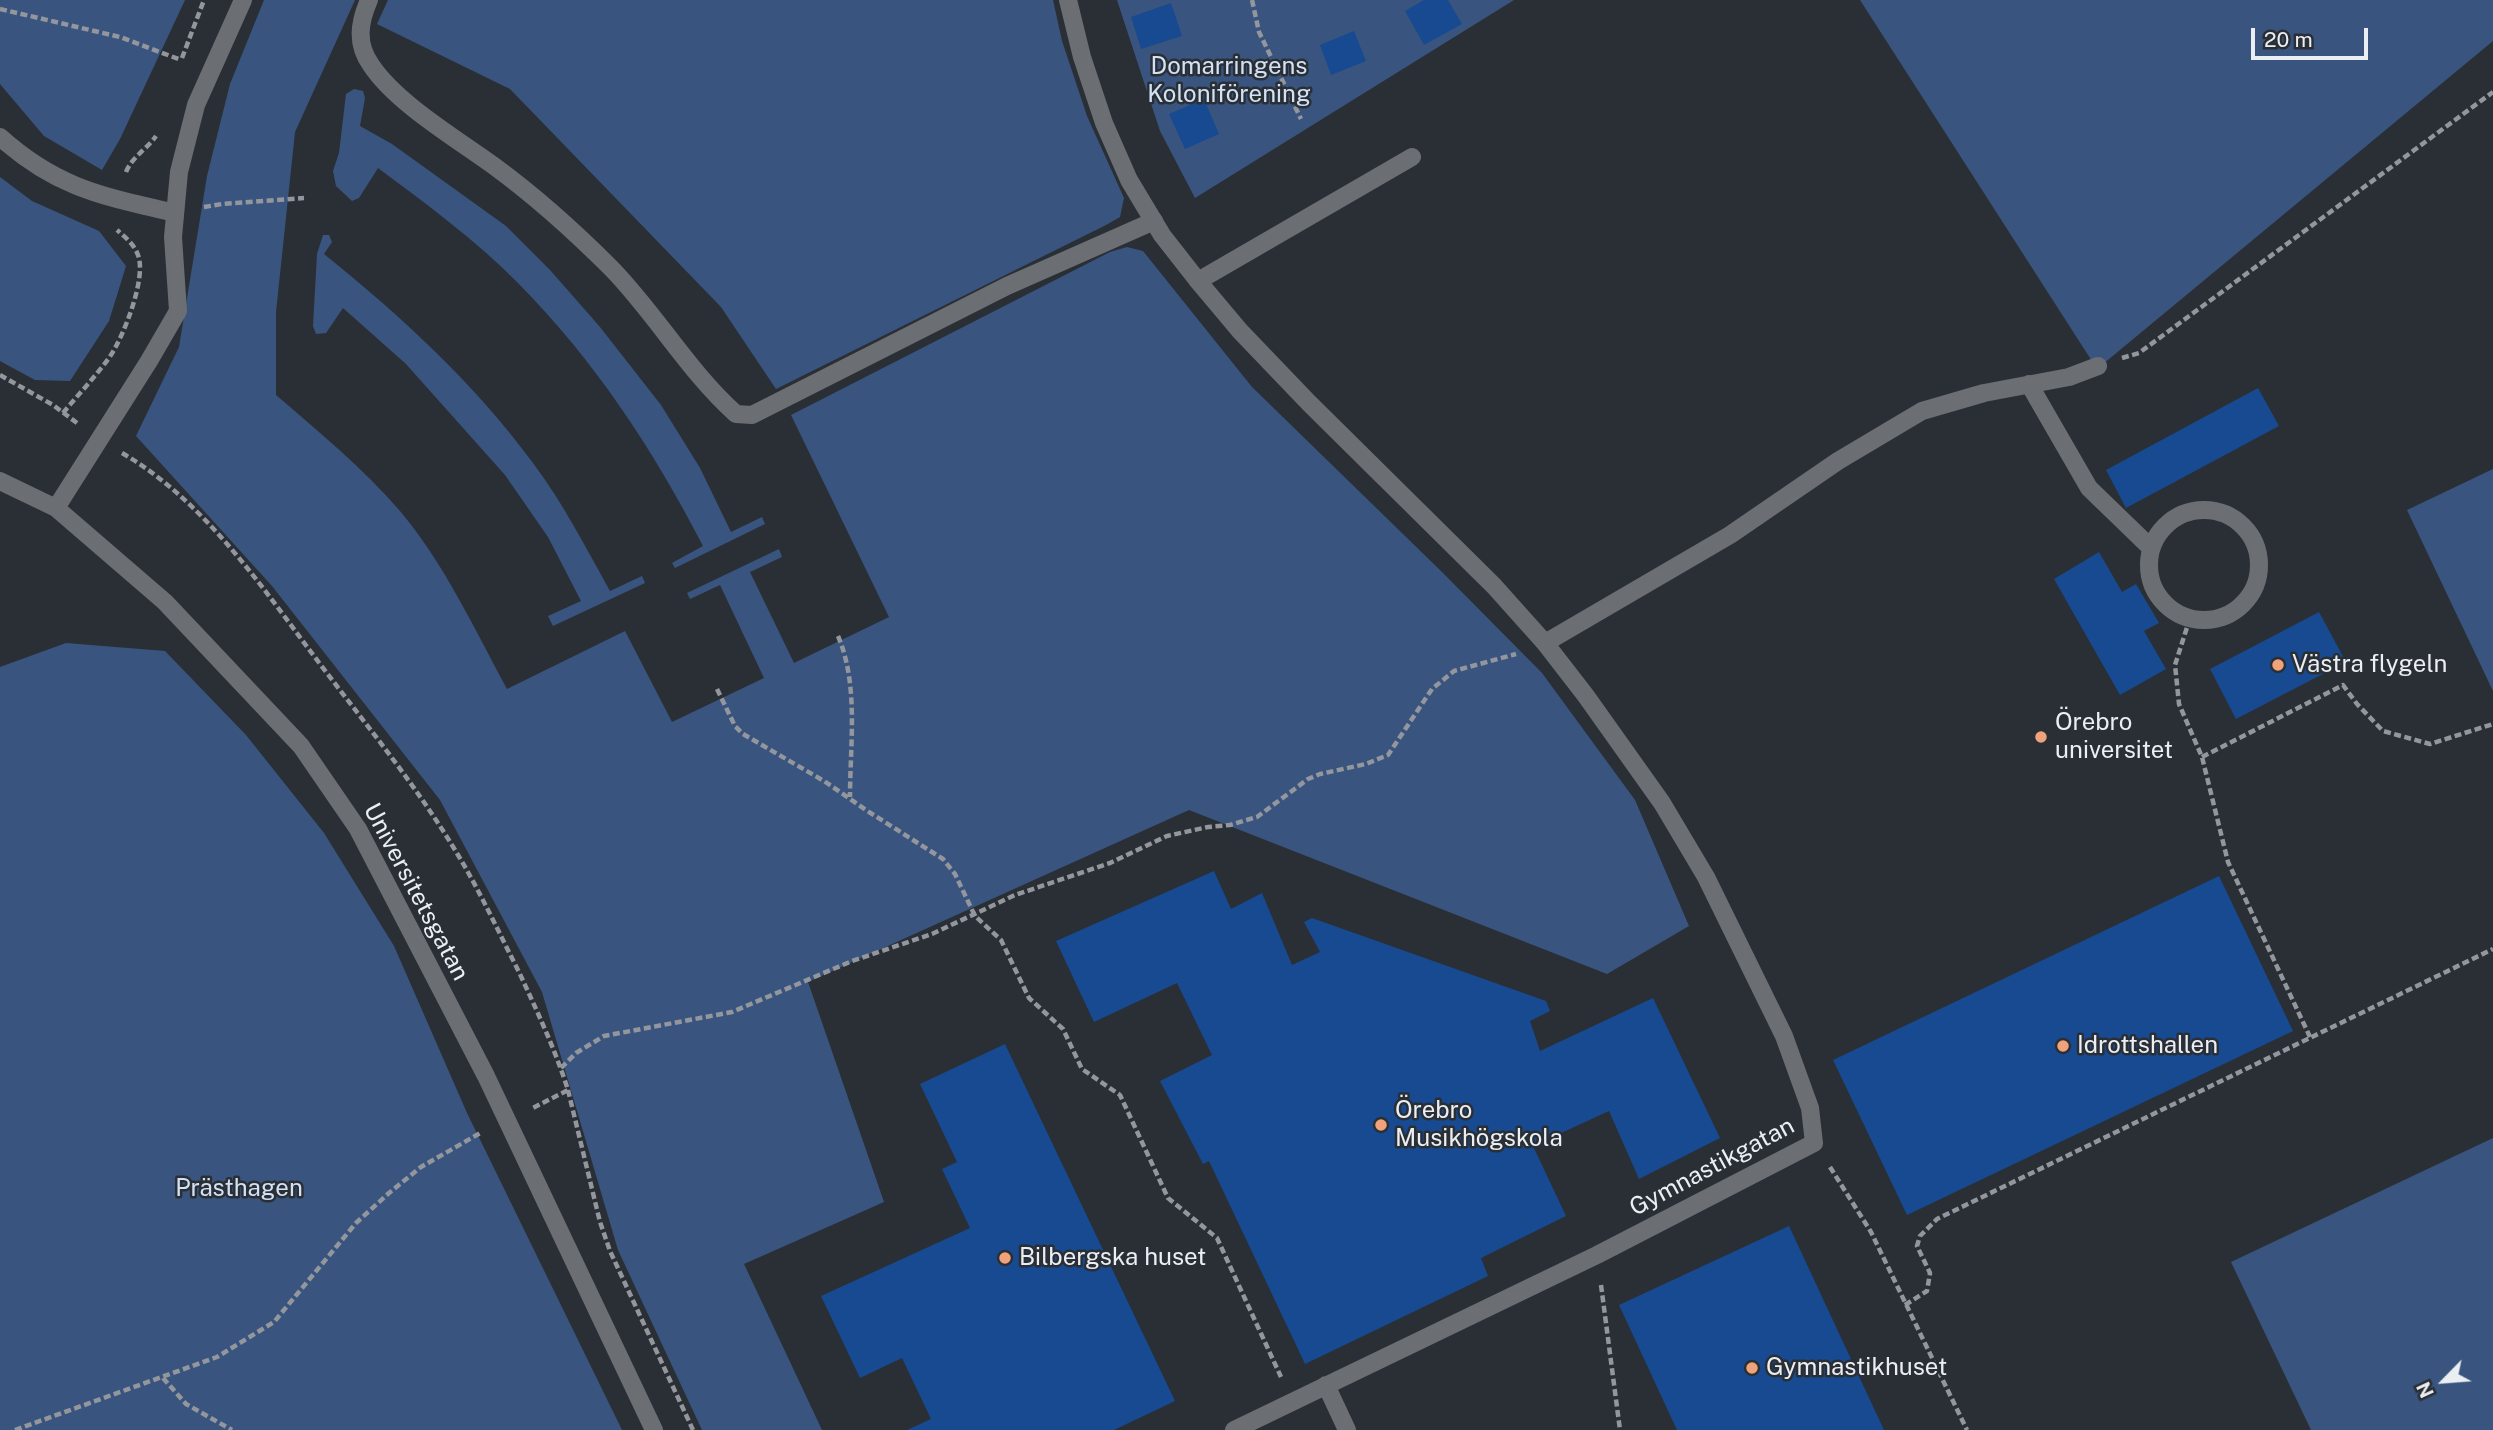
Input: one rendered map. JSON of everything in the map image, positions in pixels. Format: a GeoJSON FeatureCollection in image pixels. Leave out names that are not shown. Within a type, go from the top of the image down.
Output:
{"type":"FeatureCollection","features":[{"type":"Feature","properties":{"kind":"street"},"geometry":{"type":"LineString","coordinates":[[56,508],[178,311],[173,237],[180,172],[196,105],[243,0]]}},
{"type":"Feature","properties":{"kind":"street"},"geometry":{"type":"LineString","coordinates":[[369,0],[362,16],[359,42],[370,64],[388,85],[436,125],[497,168],[559,220],[612,270],[712,393],[736,414],[752,415],[1007,286],[1154,221]]}},
{"type":"Feature","properties":{"kind":"street","name":"Gymnastikgatan"},"geometry":{"type":"LineString","coordinates":[[1068,0],[1082,57],[1104,123],[1129,180],[1154,221],[1198,281],[1240,331],[1494,586],[1545,643],[1586,696],[1662,803],[1706,877],[1784,1037],[1810,1108],[1814,1143],[1686,1211],[1234,1430]]}},
{"type":"Feature","properties":{"kind":"street"},"geometry":{"type":"LineString","coordinates":[[0,137],[20,155],[51,175],[82,190],[175,213]]}},
{"type":"Feature","properties":{"kind":"street"},"geometry":{"type":"LineString","coordinates":[[1198,281],[1412,157]]}},
{"type":"Feature","properties":{"kind":"street"},"geometry":{"type":"LineString","coordinates":[[1545,643],[1730,535],[1838,461],[1922,411],[1984,393],[2069,377],[2098,366]]}},
{"type":"Feature","properties":{"kind":"street"},"geometry":{"type":"LineString","coordinates":[[2029,384],[2089,488],[2151,548]]}},
{"type":"Feature","properties":{"kind":"street","name":"Universitetsgatan"},"geometry":{"type":"LineString","coordinates":[[0,481],[56,508],[165,602],[301,746],[358,829],[507,1122],[654,1430]]}},
{"type":"Feature","properties":{"kind":"street"},"geometry":{"type":"LineString","coordinates":[[2210,509],[2228,514],[2243,525],[2254,540],[2259,559],[2259,578],[2252,594],[2240,607],[2225,617],[2207,620],[2190,618],[2173,611],[2152,583],[2149,566],[2151,548],[2160,531],[2173,518],[2191,511],[2210,509]]}},
{"type":"Feature","properties":{"kind":"street"},"geometry":{"type":"LineString","coordinates":[[1326,1385],[1346,1430]]}},
{"type":"Feature","properties":{"kind":"path"},"geometry":{"type":"LineString","coordinates":[[1252,0],[1259,32],[1301,119]]}},
{"type":"Feature","properties":{"kind":"path"},"geometry":{"type":"LineString","coordinates":[[0,9],[120,37],[181,60]]}},
{"type":"Feature","properties":{"kind":"path"},"geometry":{"type":"LineString","coordinates":[[2098,366],[2139,353],[2493,92]]}},
{"type":"Feature","properties":{"kind":"path"},"geometry":{"type":"LineString","coordinates":[[175,213],[222,204],[304,198]]}},
{"type":"Feature","properties":{"kind":"path"},"geometry":{"type":"LineString","coordinates":[[63,413],[110,357],[139,282],[141,265],[138,254],[114,224]]}},
{"type":"Feature","properties":{"kind":"path"},"geometry":{"type":"LineString","coordinates":[[0,375],[132,458],[185,500],[218,534],[269,596],[390,757],[454,848],[482,896],[539,1014],[568,1090],[600,1222],[610,1251],[693,1430]]}},
{"type":"Feature","properties":{"kind":"path"},"geometry":{"type":"LineString","coordinates":[[2190,618],[2175,665],[2179,705],[2202,757],[2228,862],[2310,1037]]}},
{"type":"Feature","properties":{"kind":"path"},"geometry":{"type":"LineString","coordinates":[[838,636],[845,652],[851,693],[850,798]]}},
{"type":"Feature","properties":{"kind":"path"},"geometry":{"type":"LineString","coordinates":[[561,1068],[576,1053],[604,1036],[732,1012],[852,961],[932,934],[1015,895],[1110,863],[1167,836],[1230,825],[1257,817],[1308,779],[1366,764],[1388,755],[1432,689],[1454,671],[1545,643]]}},
{"type":"Feature","properties":{"kind":"path"},"geometry":{"type":"LineString","coordinates":[[2202,757],[2343,685],[2357,705],[2383,731],[2430,744],[2493,724]]}},
{"type":"Feature","properties":{"kind":"path"},"geometry":{"type":"LineString","coordinates":[[718,689],[734,726],[743,734],[824,781],[943,859],[955,874],[975,916],[1002,940],[1029,998],[1063,1029],[1082,1069],[1120,1095],[1168,1198],[1217,1238],[1292,1402]]}},
{"type":"Feature","properties":{"kind":"path"},"geometry":{"type":"LineString","coordinates":[[1905,1305],[1927,1291],[1930,1273],[1917,1246],[1920,1236],[1937,1219],[2493,949]]}},
{"type":"Feature","properties":{"kind":"path"},"geometry":{"type":"LineString","coordinates":[[15,1430],[217,1357],[274,1322],[356,1223],[421,1167],[481,1132],[507,1122],[568,1090]]}},
{"type":"Feature","properties":{"kind":"path"},"geometry":{"type":"LineString","coordinates":[[1814,1143],[1871,1233],[1966,1430]]}},
{"type":"Feature","properties":{"kind":"path"},"geometry":{"type":"LineString","coordinates":[[1597,1255],[1620,1430]]}},
{"type":"Feature","properties":{"kind":"path"},"geometry":{"type":"LineString","coordinates":[[163,1378],[186,1404],[232,1430]]}},
{"type":"Feature","properties":{"kind":"green space"},"geometry":{"type":"Polygon","coordinates":[[[0,0],[185,0],[120,139],[102,170],[44,136],[0,84],[0,0]]]}},
{"type":"Feature","properties":{"kind":"green space"},"geometry":{"type":"Polygon","coordinates":[[[264,0],[355,0],[295,132],[276,312],[276,395],[371,480],[416,531],[458,597],[507,689],[625,631],[672,722],[764,678],[720,585],[690,599],[687,593],[779,549],[782,557],[750,572],[794,663],[889,617],[791,415],[1110,252],[1127,247],[1143,251],[1252,387],[1542,673],[1635,800],[1689,926],[1607,974],[1189,810],[808,982],[884,1202],[744,1264],[822,1430],[702,1430],[618,1250],[542,992],[440,800],[272,586],[136,436],[179,347],[207,176],[230,84],[264,0]]]}},
{"type":"Feature","properties":{"kind":"green space"},"geometry":{"type":"Polygon","coordinates":[[[388,0],[1053,0],[1062,41],[1087,116],[1124,198],[1120,217],[776,389],[721,307],[510,89],[377,24],[388,0]]]}},
{"type":"Feature","properties":{"kind":"green space","name":"Domarringens Koloniförening"},"geometry":{"type":"Polygon","coordinates":[[[1117,0],[1514,0],[1195,198],[1160,131],[1117,0]]]}},
{"type":"Feature","properties":{"kind":"green space"},"geometry":{"type":"Polygon","coordinates":[[[1860,0],[2493,0],[2493,41],[2097,369],[1860,0]]]}},
{"type":"Feature","properties":{"kind":"green space"},"geometry":{"type":"Polygon","coordinates":[[[354,89],[363,91],[365,98],[360,126],[392,144],[506,226],[550,270],[600,327],[661,405],[700,468],[731,532],[762,517],[765,524],[675,568],[672,563],[703,546],[664,475],[621,407],[546,313],[485,252],[378,168],[359,198],[352,201],[336,186],[333,171],[339,153],[346,94],[354,89]]]}},
{"type":"Feature","properties":{"kind":"green space"},"geometry":{"type":"Polygon","coordinates":[[[0,177],[32,201],[99,231],[126,266],[109,321],[70,381],[35,380],[0,361],[0,177]]]}},
{"type":"Feature","properties":{"kind":"green space"},"geometry":{"type":"Polygon","coordinates":[[[323,235],[329,235],[332,242],[324,254],[435,352],[510,434],[554,494],[610,591],[642,576],[645,583],[553,626],[548,616],[581,601],[548,537],[505,475],[406,364],[343,308],[326,333],[316,334],[313,326],[317,254],[323,235]]]}},
{"type":"Feature","properties":{"kind":"green space"},"geometry":{"type":"Polygon","coordinates":[[[2493,469],[2493,691],[2407,510],[2493,469]]]}},
{"type":"Feature","properties":{"kind":"green space","name":"Prästhagen"},"geometry":{"type":"Polygon","coordinates":[[[66,643],[165,651],[246,735],[324,833],[394,946],[467,1113],[622,1430],[0,1430],[0,667],[66,643]]]}},
{"type":"Feature","properties":{"kind":"green space"},"geometry":{"type":"Polygon","coordinates":[[[2493,1138],[2493,1430],[2311,1430],[2231,1262],[2493,1138]]]}},
{"type":"Feature","properties":{"kind":"building"},"geometry":{"type":"Polygon","coordinates":[[[1424,0],[1448,0],[1462,24],[1424,45],[1405,11],[1424,0]]]}},
{"type":"Feature","properties":{"kind":"building"},"geometry":{"type":"Polygon","coordinates":[[[1171,3],[1182,36],[1141,49],[1131,17],[1171,3]]]}},
{"type":"Feature","properties":{"kind":"building"},"geometry":{"type":"Polygon","coordinates":[[[1354,31],[1366,61],[1331,75],[1320,45],[1354,31]]]}},
{"type":"Feature","properties":{"kind":"building"},"geometry":{"type":"Polygon","coordinates":[[[1204,99],[1219,134],[1185,149],[1169,114],[1204,99]]]}},
{"type":"Feature","properties":{"kind":"building"},"geometry":{"type":"Polygon","coordinates":[[[2258,388],[2279,426],[2126,508],[2106,470],[2258,388]]]}},
{"type":"Feature","properties":{"kind":"building"},"geometry":{"type":"Polygon","coordinates":[[[2099,552],[2122,592],[2136,584],[2159,623],[2144,631],[2166,669],[2120,695],[2054,579],[2099,552]]]}},
{"type":"Feature","properties":{"kind":"building","name":"Västra flygeln"},"geometry":{"type":"Polygon","coordinates":[[[2319,612],[2346,662],[2236,719],[2210,669],[2319,612]]]}},
{"type":"Feature","properties":{"kind":"building","name":"Örebro Musikhögskola"},"geometry":{"type":"Polygon","coordinates":[[[1214,871],[1231,909],[1262,893],[1292,965],[1320,952],[1304,922],[1312,918],[1546,1001],[1550,1011],[1530,1021],[1540,1051],[1653,998],[1720,1138],[1639,1179],[1609,1111],[1533,1146],[1566,1216],[1481,1258],[1488,1276],[1305,1364],[1209,1161],[1203,1164],[1160,1081],[1212,1055],[1177,983],[1094,1022],[1056,941],[1214,871]]]}},
{"type":"Feature","properties":{"kind":"building","name":"Idrottshallen"},"geometry":{"type":"Polygon","coordinates":[[[2219,876],[2293,1031],[1907,1215],[1833,1060],[2219,876]]]}},
{"type":"Feature","properties":{"kind":"building","name":"Bilbergska huset"},"geometry":{"type":"Polygon","coordinates":[[[1005,1044],[1175,1401],[1114,1430],[907,1430],[931,1419],[902,1358],[860,1378],[821,1296],[970,1228],[942,1169],[957,1162],[920,1084],[1005,1044]]]}},
{"type":"Feature","properties":{"kind":"building","name":"Gymnastikhuset"},"geometry":{"type":"Polygon","coordinates":[[[1789,1226],[1884,1430],[1677,1430],[1619,1305],[1789,1226]]]}},
{"type":"Feature","properties":{"kind":"place","name":"Västra flygeln"},"geometry":{"type":"Point","coordinates":[2278,665]}},
{"type":"Feature","properties":{"kind":"place","name":"Örebro universitet"},"geometry":{"type":"Point","coordinates":[2041,737]}},
{"type":"Feature","properties":{"kind":"place","name":"Idrottshallen"},"geometry":{"type":"Point","coordinates":[2063,1046]}},
{"type":"Feature","properties":{"kind":"place","name":"Örebro Musikhögskola"},"geometry":{"type":"Point","coordinates":[1381,1125]}},
{"type":"Feature","properties":{"kind":"place","name":"Bilbergska huset"},"geometry":{"type":"Point","coordinates":[1005,1258]}},
{"type":"Feature","properties":{"kind":"place","name":"Gymnastikhuset"},"geometry":{"type":"Point","coordinates":[1752,1368]}}]}
